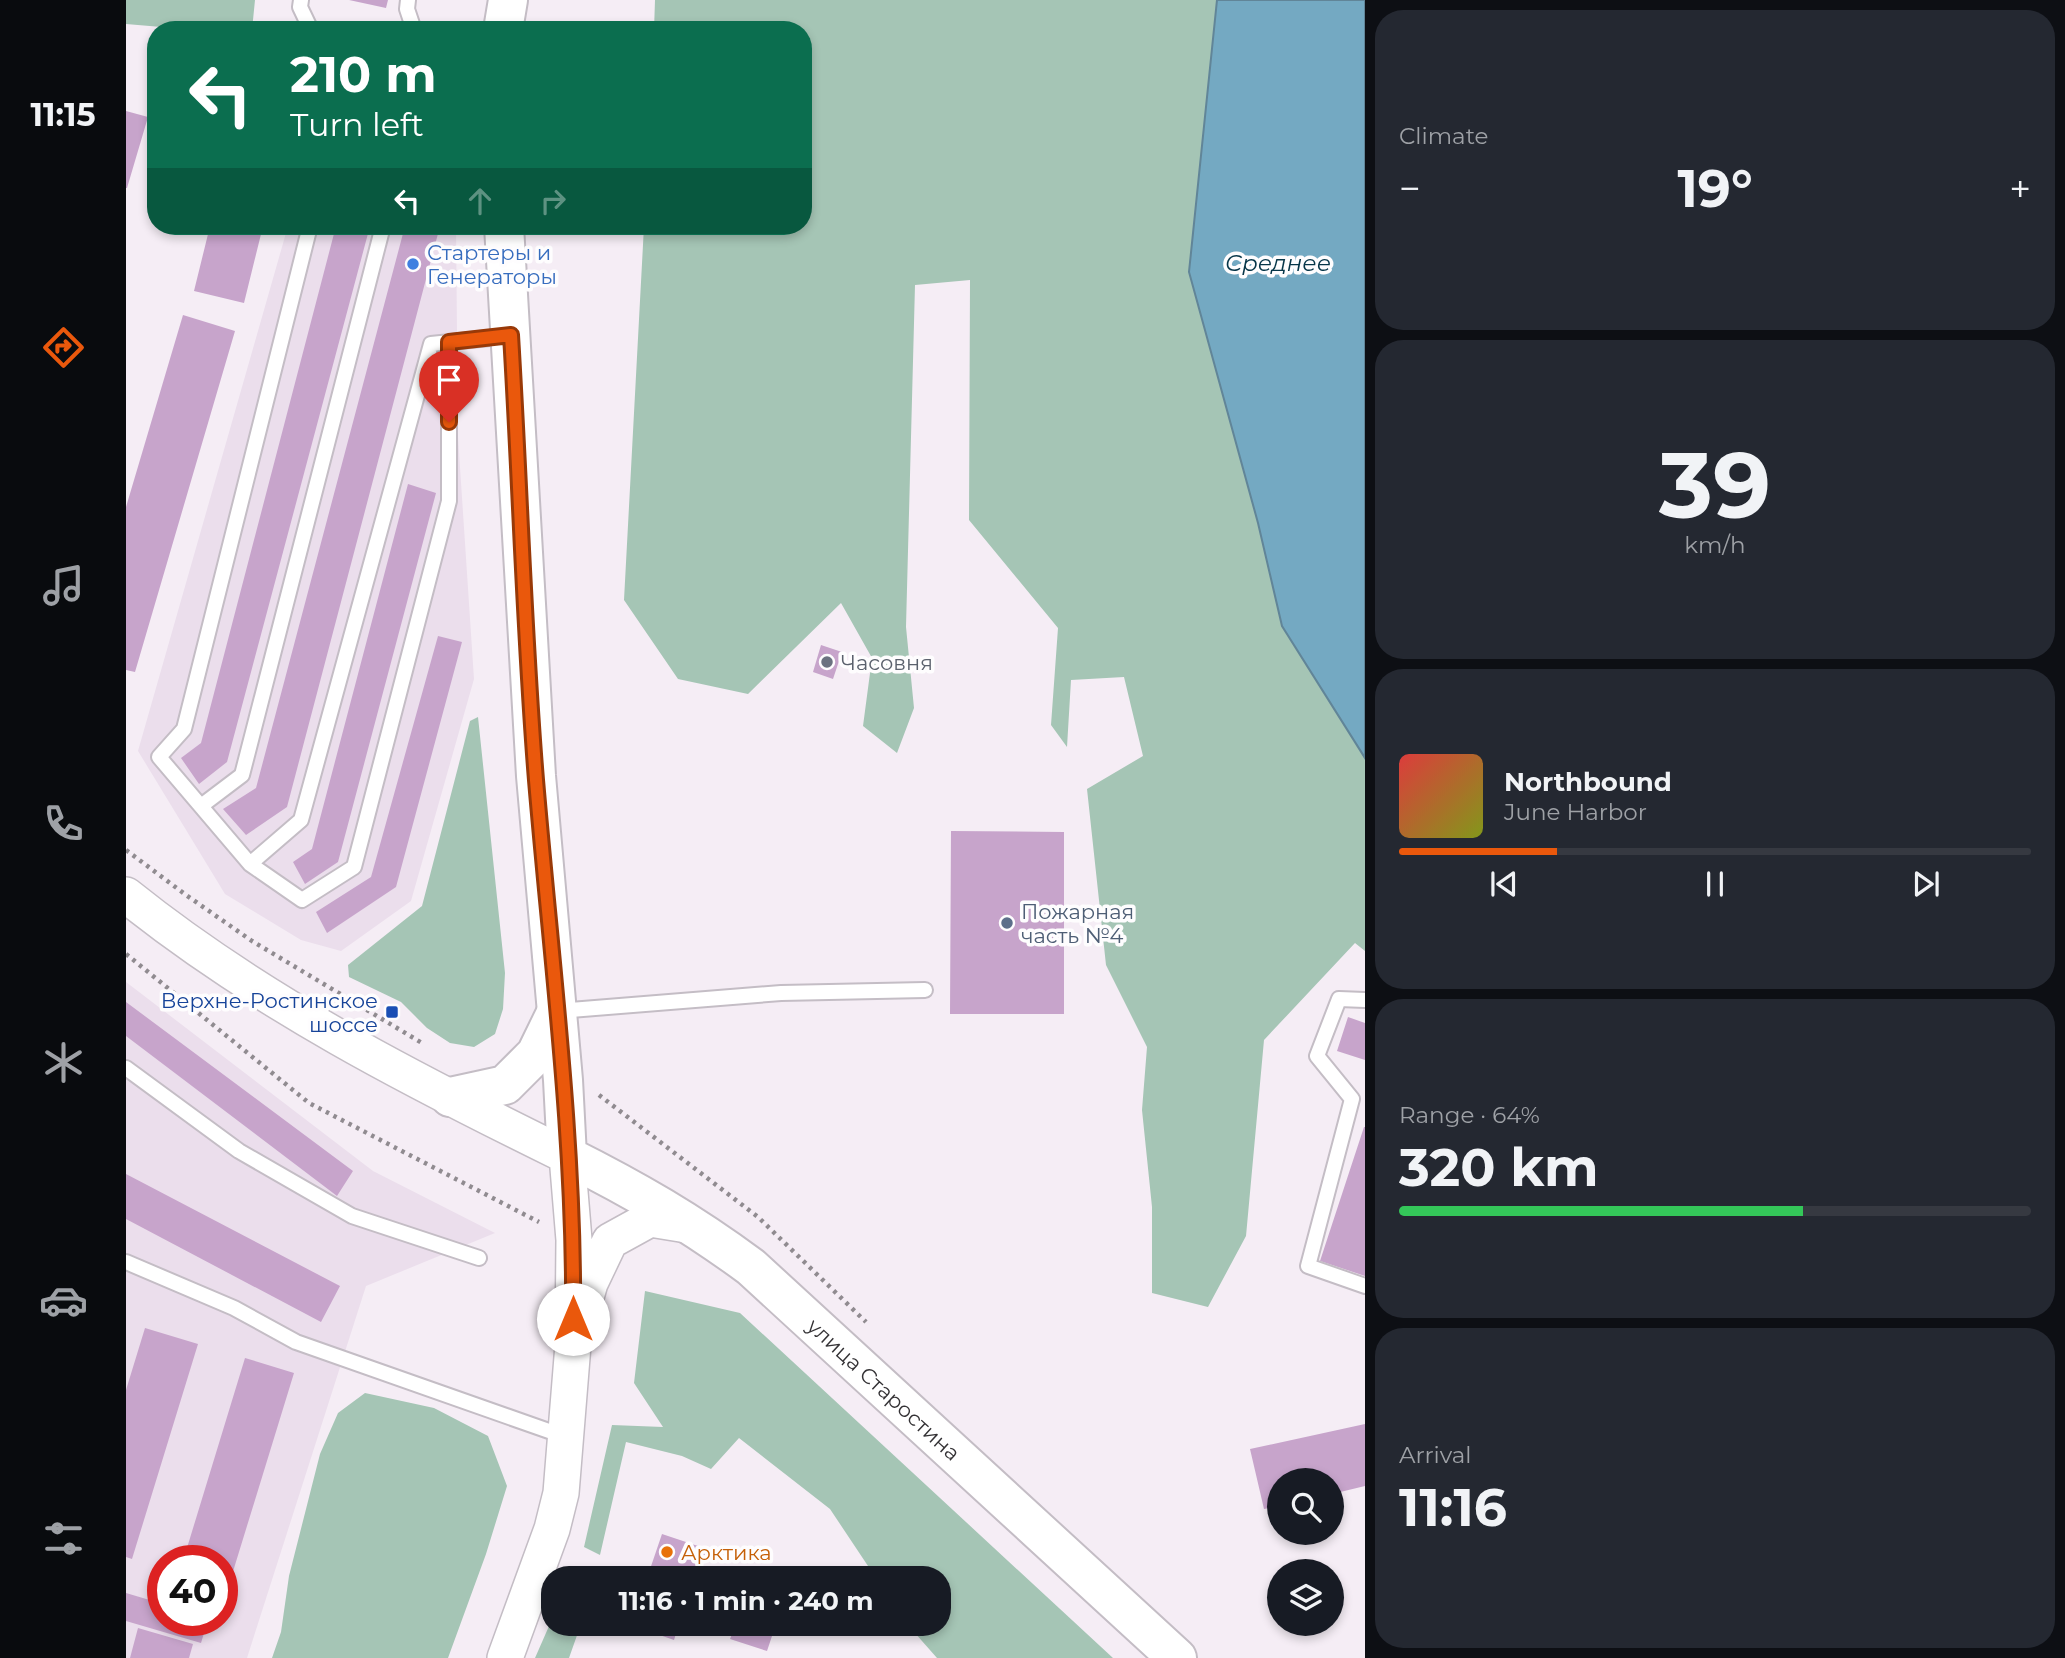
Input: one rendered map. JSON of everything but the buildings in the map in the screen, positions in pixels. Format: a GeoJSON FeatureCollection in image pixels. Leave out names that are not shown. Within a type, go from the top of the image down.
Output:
{"type":"FeatureCollection","features":[{"type":"Feature","properties":{"kind":"main road"},"geometry":{"type":"LineString","coordinates":[[504,21],[508,0]]}},
{"type":"Feature","properties":{"kind":"main road"},"geometry":{"type":"LineString","coordinates":[[505,235],[536,776],[567,1156]]}},
{"type":"Feature","properties":{"kind":"main road"},"geometry":{"type":"LineString","coordinates":[[450,1097],[505,1085],[536,1054],[557,1011]]}},
{"type":"Feature","properties":{"kind":"main road","name":"улица Старостина"},"geometry":{"type":"LineString","coordinates":[[567,1156],[634,1189],[695,1227],[751,1267],[1177,1658]]}},
{"type":"Feature","properties":{"kind":"street"},"geometry":{"type":"LineString","coordinates":[[126,895],[166,927],[337,1037],[567,1156],[574,1240],[573,1345],[561,1493],[552,1529],[505,1658]]}},
{"type":"Feature","properties":{"kind":"street"},"geometry":{"type":"LineString","coordinates":[[573,1345],[590,1283],[610,1241],[650,1219],[695,1227]]}},
{"type":"Feature","properties":{"kind":"lane"},"geometry":{"type":"LineString","coordinates":[[301,0],[300,7],[307,21]]}},
{"type":"Feature","properties":{"kind":"lane"},"geometry":{"type":"LineString","coordinates":[[408,0],[407,9],[411,21]]}},
{"type":"Feature","properties":{"kind":"lane"},"geometry":{"type":"LineString","coordinates":[[308,235],[184,729],[159,757],[250,864],[302,900],[354,867],[449,501],[449,342]]}},
{"type":"Feature","properties":{"kind":"lane"},"geometry":{"type":"LineString","coordinates":[[201,806],[242,775],[381,235]]}},
{"type":"Feature","properties":{"kind":"lane"},"geometry":{"type":"LineString","coordinates":[[250,864],[301,821],[431,344],[511,335]]}},
{"type":"Feature","properties":{"kind":"lane"},"geometry":{"type":"LineString","coordinates":[[557,1011],[781,993],[925,990]]}},
{"type":"Feature","properties":{"kind":"lane"},"geometry":{"type":"LineString","coordinates":[[1365,1000],[1339,999],[1317,1056],[1352,1099],[1308,1266],[1365,1286]]}},
{"type":"Feature","properties":{"kind":"lane"},"geometry":{"type":"LineString","coordinates":[[126,1068],[239,1151],[352,1216],[479,1258]]}},
{"type":"Feature","properties":{"kind":"lane"},"geometry":{"type":"LineString","coordinates":[[126,1262],[234,1308],[296,1342],[567,1437]]}},
{"type":"Feature","properties":{"kind":"path"},"geometry":{"type":"LineString","coordinates":[[126,850],[252,941],[426,1045]]}},
{"type":"Feature","properties":{"kind":"path"},"geometry":{"type":"LineString","coordinates":[[126,954],[309,1102],[574,1240]]}},
{"type":"Feature","properties":{"kind":"shaded area"},"geometry":{"type":"Polygon","coordinates":[[[285,235],[456,235],[458,437],[474,679],[411,901],[341,951],[301,940],[225,894],[138,751],[285,235]]]}},
{"type":"Feature","properties":{"kind":"shaded area"},"geometry":{"type":"Polygon","coordinates":[[[126,982],[373,1171],[495,1233],[366,1286],[247,1658],[126,1658],[126,982]]]}},
{"type":"Feature","properties":{"kind":"green space"},"geometry":{"type":"Polygon","coordinates":[[[126,0],[255,0],[253,21],[147,21],[147,26],[126,24],[126,0]]]}},
{"type":"Feature","properties":{"kind":"green space"},"geometry":{"type":"Polygon","coordinates":[[[655,0],[1217,0],[1216,17],[1258,523],[1282,626],[1365,758],[1365,951],[1355,943],[1264,1040],[1246,1236],[1208,1307],[1152,1293],[1152,1207],[1142,1110],[1147,1047],[1106,965],[1087,789],[1143,756],[1124,677],[1071,680],[1067,747],[1051,725],[1058,628],[969,520],[970,280],[915,285],[906,627],[914,708],[897,753],[863,726],[872,658],[841,603],[748,694],[678,679],[624,600],[644,235],[812,235],[812,21],[654,21],[655,0]]]}},
{"type":"Feature","properties":{"kind":"green space"},"geometry":{"type":"Polygon","coordinates":[[[478,717],[505,973],[503,1009],[495,1034],[474,1047],[450,1043],[427,1028],[401,1002],[349,977],[348,965],[422,906],[470,721],[478,717]]]}},
{"type":"Feature","properties":{"kind":"green space"},"geometry":{"type":"Polygon","coordinates":[[[645,1291],[740,1313],[1113,1658],[937,1658],[918,1636],[951,1636],[951,1566],[868,1566],[830,1509],[739,1438],[711,1469],[682,1456],[626,1442],[600,1555],[584,1547],[612,1425],[663,1427],[634,1383],[645,1291]]]}},
{"type":"Feature","properties":{"kind":"green space"},"geometry":{"type":"Polygon","coordinates":[[[365,1393],[434,1408],[488,1436],[507,1486],[486,1554],[448,1658],[272,1658],[281,1632],[289,1576],[320,1454],[338,1413],[365,1393]]]}},
{"type":"Feature","properties":{"kind":"green space"},"geometry":{"type":"Polygon","coordinates":[[[545,1636],[577,1636],[569,1658],[535,1658],[545,1636]]]}},
{"type":"Feature","properties":{"kind":"water","name":"Среднее"},"geometry":{"type":"Polygon","coordinates":[[[1217,0],[1365,0],[1365,758],[1282,626],[1258,523],[1189,272],[1217,0]]]}},
{"type":"Feature","properties":{"kind":"place","name":"Стартеры и Генераторы"},"geometry":{"type":"Point","coordinates":[413,264]}},
{"type":"Feature","properties":{"kind":"place","name":"Часовня"},"geometry":{"type":"Point","coordinates":[827,662]}},
{"type":"Feature","properties":{"kind":"place","name":"Пожарная часть №4"},"geometry":{"type":"Point","coordinates":[1007,923]}},
{"type":"Feature","properties":{"kind":"place","name":"Верхне-Ростинское шоссе"},"geometry":{"type":"Point","coordinates":[392,1012]}},
{"type":"Feature","properties":{"kind":"place","name":"Арктика"},"geometry":{"type":"Point","coordinates":[667,1552]}},
{"type":"Feature","properties":{"kind":"route"},"geometry":{"type":"LineString","coordinates":[[449,422],[449,342],[511,335],[536,776],[574,1240],[573,1319]]}}]}
